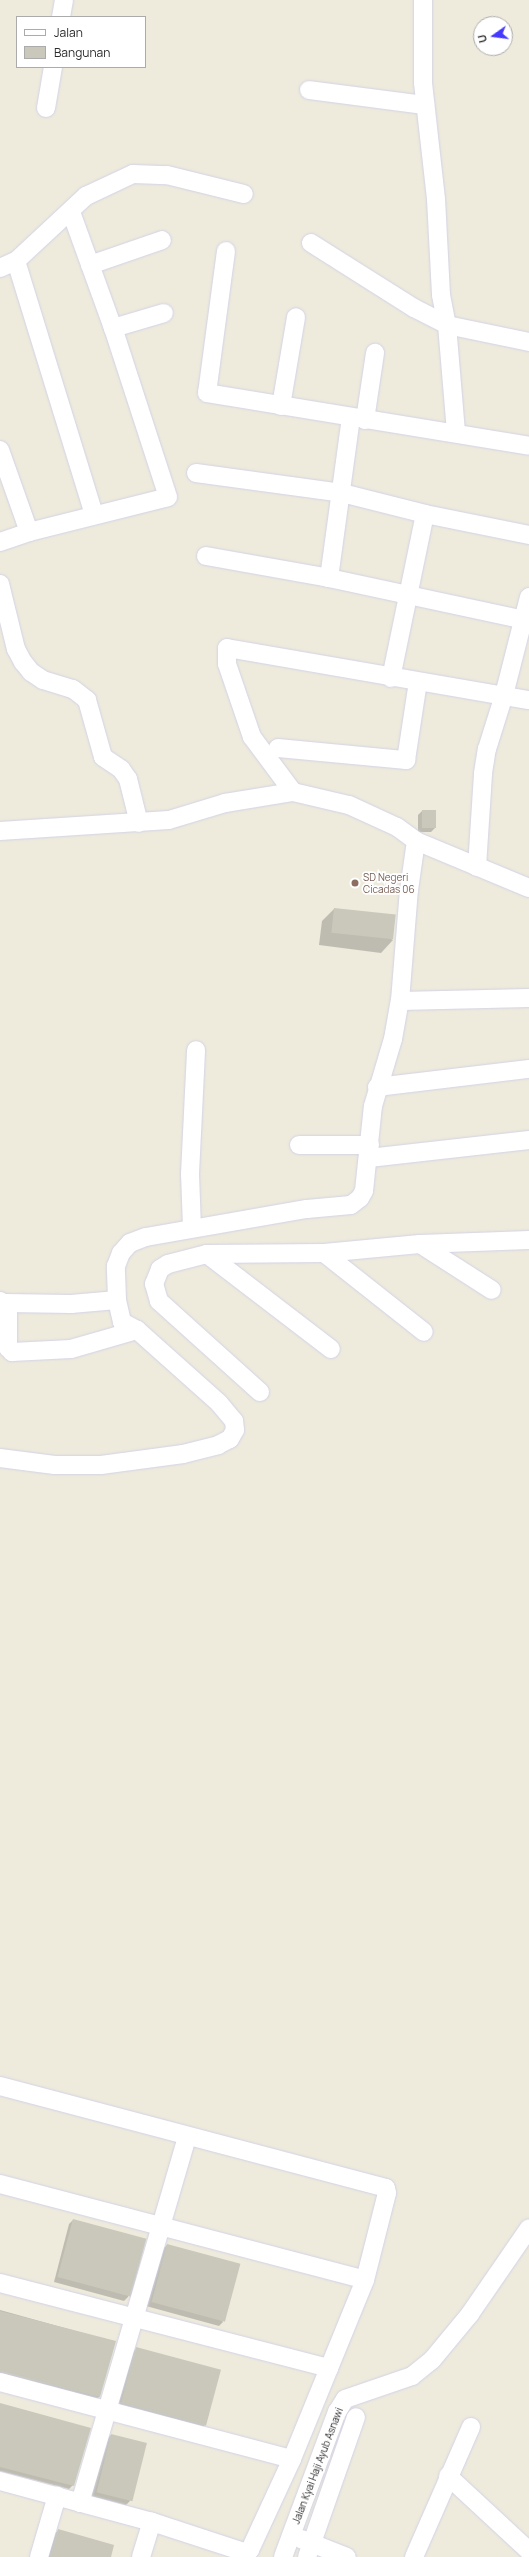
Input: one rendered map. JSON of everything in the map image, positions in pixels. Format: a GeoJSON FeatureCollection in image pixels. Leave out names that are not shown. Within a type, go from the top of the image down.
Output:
{"type":"FeatureCollection","features":[{"type":"Feature","properties":{"kind":"street"},"geometry":{"type":"LineString","coordinates":[[61,16],[64,0]]}},
{"type":"Feature","properties":{"kind":"street"},"geometry":{"type":"LineString","coordinates":[[423,0],[425,105],[436,199],[441,295],[447,325],[456,432]]}},
{"type":"Feature","properties":{"kind":"street"},"geometry":{"type":"LineString","coordinates":[[46,108],[53,68]]}},
{"type":"Feature","properties":{"kind":"street"},"geometry":{"type":"LineString","coordinates":[[309,90],[425,105]]}},
{"type":"Feature","properties":{"kind":"street"},"geometry":{"type":"LineString","coordinates":[[94,515],[8,264],[71,212],[86,196],[133,174],[167,175],[244,194]]}},
{"type":"Feature","properties":{"kind":"street"},"geometry":{"type":"LineString","coordinates":[[0,542],[30,532],[168,497],[113,328],[71,212]]}},
{"type":"Feature","properties":{"kind":"street"},"geometry":{"type":"LineString","coordinates":[[90,265],[162,240]]}},
{"type":"Feature","properties":{"kind":"street"},"geometry":{"type":"LineString","coordinates":[[311,243],[414,308],[447,325],[529,342]]}},
{"type":"Feature","properties":{"kind":"street"},"geometry":{"type":"LineString","coordinates":[[226,251],[207,393],[358,419],[456,432],[529,446]]}},
{"type":"Feature","properties":{"kind":"street"},"geometry":{"type":"LineString","coordinates":[[113,328],[164,313]]}},
{"type":"Feature","properties":{"kind":"street"},"geometry":{"type":"LineString","coordinates":[[281,406],[296,317]]}},
{"type":"Feature","properties":{"kind":"street"},"geometry":{"type":"LineString","coordinates":[[329,578],[342,493],[358,419],[375,353]]}},
{"type":"Feature","properties":{"kind":"street"},"geometry":{"type":"LineString","coordinates":[[0,450],[30,532]]}},
{"type":"Feature","properties":{"kind":"street"},"geometry":{"type":"LineString","coordinates":[[196,473],[342,493],[425,514],[529,535]]}},
{"type":"Feature","properties":{"kind":"street"},"geometry":{"type":"LineString","coordinates":[[391,678],[410,595],[425,514]]}},
{"type":"Feature","properties":{"kind":"street"},"geometry":{"type":"LineString","coordinates":[[206,556],[329,578],[526,621]]}},
{"type":"Feature","properties":{"kind":"street"},"geometry":{"type":"LineString","coordinates":[[0,584],[5,622],[16,650],[31,672],[43,680],[73,689],[87,700],[103,757],[121,769],[128,779],[139,823]]}},
{"type":"Feature","properties":{"kind":"street"},"geometry":{"type":"LineString","coordinates":[[477,867],[483,773],[487,749],[526,621],[529,597]]}},
{"type":"Feature","properties":{"kind":"street"},"geometry":{"type":"LineString","coordinates":[[293,792],[252,737],[227,664],[227,648],[391,678],[529,700]]}},
{"type":"Feature","properties":{"kind":"street"},"geometry":{"type":"LineString","coordinates":[[278,748],[406,760],[418,682]]}},
{"type":"Feature","properties":{"kind":"street"},"geometry":{"type":"LineString","coordinates":[[0,831],[170,820],[225,803],[293,792],[349,805],[397,827],[416,841],[529,888]]}},
{"type":"Feature","properties":{"kind":"street"},"geometry":{"type":"LineString","coordinates":[[0,1458],[77,1466],[109,1464],[184,1454],[218,1445],[230,1439],[235,1430],[234,1421],[219,1404],[137,1330],[122,1322],[117,1300],[116,1266],[121,1253],[130,1243],[164,1232],[307,1208],[351,1205],[364,1191],[377,1087],[393,1039],[400,1001],[409,890],[416,841]]}},
{"type":"Feature","properties":{"kind":"street"},"geometry":{"type":"LineString","coordinates":[[400,1001],[529,998]]}},
{"type":"Feature","properties":{"kind":"street"},"geometry":{"type":"LineString","coordinates":[[192,1228],[190,1174],[196,1050]]}},
{"type":"Feature","properties":{"kind":"street"},"geometry":{"type":"LineString","coordinates":[[377,1087],[529,1069]]}},
{"type":"Feature","properties":{"kind":"street"},"geometry":{"type":"LineString","coordinates":[[299,1145],[369,1151],[529,1140]]}},
{"type":"Feature","properties":{"kind":"street"},"geometry":{"type":"LineString","coordinates":[[260,1392],[159,1301],[155,1293],[155,1276],[160,1269],[168,1264],[207,1254],[324,1253],[420,1244],[529,1240]]}},
{"type":"Feature","properties":{"kind":"street"},"geometry":{"type":"LineString","coordinates":[[420,1244],[492,1290]]}},
{"type":"Feature","properties":{"kind":"street"},"geometry":{"type":"LineString","coordinates":[[324,1253],[424,1332]]}},
{"type":"Feature","properties":{"kind":"street"},"geometry":{"type":"LineString","coordinates":[[207,1254],[331,1350]]}},
{"type":"Feature","properties":{"kind":"street"},"geometry":{"type":"LineString","coordinates":[[117,1300],[71,1304],[3,1302],[8,1348],[12,1352],[71,1349],[137,1330]]}},
{"type":"Feature","properties":{"kind":"street"},"geometry":{"type":"LineString","coordinates":[[0,2086],[386,2188],[387,2193],[364,2280],[292,2459],[247,2552],[152,2522],[0,2481]]}},
{"type":"Feature","properties":{"kind":"street"},"geometry":{"type":"LineString","coordinates":[[80,2503],[187,2136]]}},
{"type":"Feature","properties":{"kind":"street"},"geometry":{"type":"LineString","coordinates":[[0,2184],[364,2280]]}},
{"type":"Feature","properties":{"kind":"street","name":"Jalan Kyai Haji Ayub Asnawi"},"geometry":{"type":"LineString","coordinates":[[283,2557],[337,2412],[345,2399],[412,2376],[432,2360],[470,2314],[517,2243],[529,2228]]}},
{"type":"Feature","properties":{"kind":"street"},"geometry":{"type":"LineString","coordinates":[[0,2283],[329,2368]]}},
{"type":"Feature","properties":{"kind":"street"},"geometry":{"type":"LineString","coordinates":[[0,2382],[292,2459]]}},
{"type":"Feature","properties":{"kind":"street"},"geometry":{"type":"LineString","coordinates":[[309,2550],[356,2417]]}},
{"type":"Feature","properties":{"kind":"street"},"geometry":{"type":"LineString","coordinates":[[414,2557],[448,2476],[471,2427]]}},
{"type":"Feature","properties":{"kind":"street"},"geometry":{"type":"LineString","coordinates":[[448,2476],[529,2551]]}},
{"type":"Feature","properties":{"kind":"street"},"geometry":{"type":"LineString","coordinates":[[39,2557],[57,2496]]}},
{"type":"Feature","properties":{"kind":"street"},"geometry":{"type":"LineString","coordinates":[[141,2557],[152,2522]]}},
{"type":"Feature","properties":{"kind":"street"},"geometry":{"type":"LineString","coordinates":[[292,2535],[309,2550],[347,2557]]}},
{"type":"Feature","properties":{"kind":"building"},"geometry":{"type":"Polygon","coordinates":[[[422,810],[436,810],[436,828],[422,828],[422,810]]]}},
{"type":"Feature","properties":{"kind":"building"},"geometry":{"type":"Polygon","coordinates":[[[334,908],[396,914],[393,939],[331,933],[334,908]]]}},
{"type":"Feature","properties":{"kind":"building"},"geometry":{"type":"Polygon","coordinates":[[[73,2219],[146,2239],[131,2297],[57,2277],[73,2219]]]}},
{"type":"Feature","properties":{"kind":"building"},"geometry":{"type":"Polygon","coordinates":[[[167,2244],[240,2264],[225,2322],[151,2302],[167,2244]]]}},
{"type":"Feature","properties":{"kind":"building"},"geometry":{"type":"Polygon","coordinates":[[[0,2311],[116,2341],[100,2397],[0,2372],[0,2311]]]}},
{"type":"Feature","properties":{"kind":"building"},"geometry":{"type":"Polygon","coordinates":[[[136,2347],[221,2370],[206,2426],[121,2403],[136,2347]]]}},
{"type":"Feature","properties":{"kind":"building"},"geometry":{"type":"Polygon","coordinates":[[[0,2403],[91,2428],[74,2486],[0,2467],[0,2403]]]}},
{"type":"Feature","properties":{"kind":"building"},"geometry":{"type":"Polygon","coordinates":[[[111,2434],[147,2443],[132,2501],[96,2492],[111,2434]]]}},
{"type":"Feature","properties":{"kind":"building"},"geometry":{"type":"Polygon","coordinates":[[[58,2529],[114,2545],[111,2557],[50,2557],[58,2529]]]}},
{"type":"Feature","properties":{"kind":"place","name":"SD Negeri Cicadas 06"},"geometry":{"type":"Point","coordinates":[355,883]}}]}
